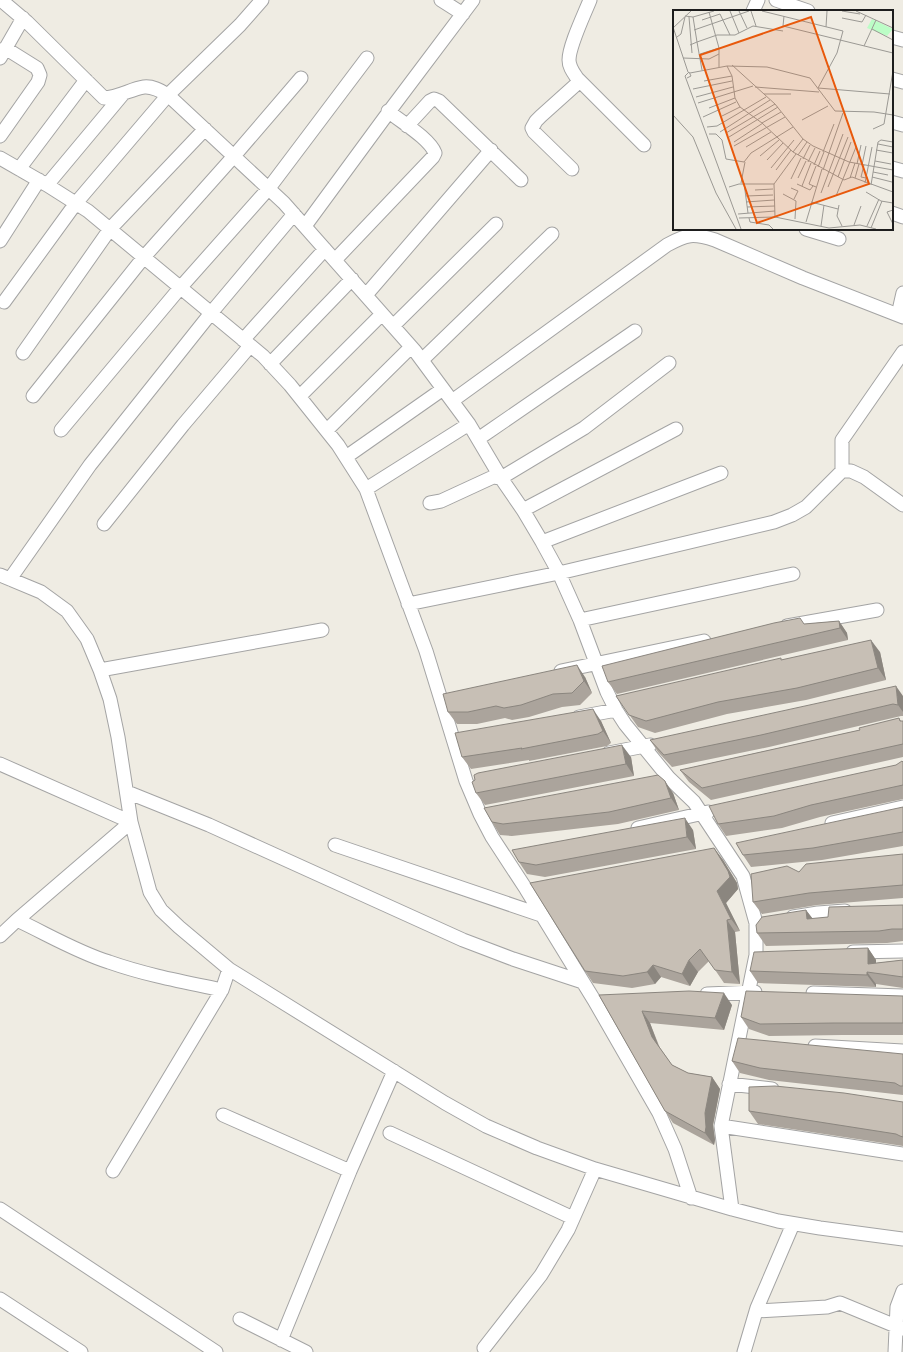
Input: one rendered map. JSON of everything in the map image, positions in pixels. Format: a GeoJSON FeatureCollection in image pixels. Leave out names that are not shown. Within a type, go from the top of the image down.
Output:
{"type":"FeatureCollection","features":[{"type":"Feature","properties":{"kind":"street"},"geometry":{"type":"LineString","coordinates":[[1,0],[23,18],[104,98],[113,97],[145,87],[156,89],[168,95],[269,188],[326,249],[412,347],[469,424],[501,478],[523,510],[559,573],[580,620],[614,706],[625,724],[643,747],[669,778],[694,802],[743,876],[756,923],[756,955],[721,1126],[732,1210]]}},
{"type":"Feature","properties":{"kind":"street"},"geometry":{"type":"LineString","coordinates":[[4,302],[76,203],[168,95],[262,0]]}},
{"type":"Feature","properties":{"kind":"street"},"geometry":{"type":"LineString","coordinates":[[441,0],[463,14]]}},
{"type":"Feature","properties":{"kind":"street"},"geometry":{"type":"LineString","coordinates":[[305,226],[388,111],[474,0]]}},
{"type":"Feature","properties":{"kind":"street"},"geometry":{"type":"LineString","coordinates":[[590,0],[570,52],[570,69],[580,81],[644,145]]}},
{"type":"Feature","properties":{"kind":"street"},"geometry":{"type":"LineString","coordinates":[[753,10],[758,0]]}},
{"type":"Feature","properties":{"kind":"street"},"geometry":{"type":"LineString","coordinates":[[776,0],[805,10]]}},
{"type":"Feature","properties":{"kind":"street"},"geometry":{"type":"LineString","coordinates":[[0,136],[38,82],[40,75],[37,68],[3,53],[23,18]]}},
{"type":"Feature","properties":{"kind":"street"},"geometry":{"type":"LineString","coordinates":[[893,37],[903,40]]}},
{"type":"Feature","properties":{"kind":"street"},"geometry":{"type":"LineString","coordinates":[[61,430],[180,288],[269,188],[367,58]]}},
{"type":"Feature","properties":{"kind":"street"},"geometry":{"type":"LineString","coordinates":[[33,396],[144,257],[301,78]]}},
{"type":"Feature","properties":{"kind":"street"},"geometry":{"type":"LineString","coordinates":[[893,79],[903,82]]}},
{"type":"Feature","properties":{"kind":"street"},"geometry":{"type":"LineString","coordinates":[[19,169],[86,80]]}},
{"type":"Feature","properties":{"kind":"street"},"geometry":{"type":"LineString","coordinates":[[572,169],[534,132],[532,128],[541,116],[580,81]]}},
{"type":"Feature","properties":{"kind":"street"},"geometry":{"type":"LineString","coordinates":[[0,241],[43,183],[123,94]]}},
{"type":"Feature","properties":{"kind":"street"},"geometry":{"type":"LineString","coordinates":[[407,126],[426,104],[434,99],[439,101],[521,180]]}},
{"type":"Feature","properties":{"kind":"street"},"geometry":{"type":"LineString","coordinates":[[335,260],[433,157],[435,153],[433,148],[424,139],[388,111]]}},
{"type":"Feature","properties":{"kind":"street"},"geometry":{"type":"LineString","coordinates":[[893,122],[903,125]]}},
{"type":"Feature","properties":{"kind":"street"},"geometry":{"type":"LineString","coordinates":[[23,352],[110,229],[205,129]]}},
{"type":"Feature","properties":{"kind":"street"},"geometry":{"type":"LineString","coordinates":[[366,296],[491,150]]}},
{"type":"Feature","properties":{"kind":"street"},"geometry":{"type":"LineString","coordinates":[[0,159],[43,183],[88,211],[246,343],[270,364],[300,396],[346,457],[366,489],[426,651],[466,781],[480,814],[492,837],[526,889],[594,1000],[659,1113],[675,1149],[691,1198]]}},
{"type":"Feature","properties":{"kind":"street"},"geometry":{"type":"LineString","coordinates":[[893,168],[903,171]]}},
{"type":"Feature","properties":{"kind":"street"},"geometry":{"type":"LineString","coordinates":[[893,213],[903,217]]}},
{"type":"Feature","properties":{"kind":"street"},"geometry":{"type":"LineString","coordinates":[[294,214],[211,313],[90,465],[5,577],[41,592],[67,611],[87,638],[110,699],[131,822],[150,892],[161,910],[229,969],[444,1103],[486,1126],[537,1148],[595,1169],[732,1210],[793,1224],[903,1239]]}},
{"type":"Feature","properties":{"kind":"street"},"geometry":{"type":"LineString","coordinates":[[393,326],[496,224]]}},
{"type":"Feature","properties":{"kind":"street"},"geometry":{"type":"LineString","coordinates":[[809,230],[839,239]]}},
{"type":"Feature","properties":{"kind":"street"},"geometry":{"type":"LineString","coordinates":[[452,401],[667,245],[690,232],[715,240],[803,278],[901,316],[903,293]]}},
{"type":"Feature","properties":{"kind":"street"},"geometry":{"type":"LineString","coordinates":[[422,360],[552,234]]}},
{"type":"Feature","properties":{"kind":"street"},"geometry":{"type":"LineString","coordinates":[[104,524],[246,343],[326,249]]}},
{"type":"Feature","properties":{"kind":"street"},"geometry":{"type":"LineString","coordinates":[[270,364],[352,279]]}},
{"type":"Feature","properties":{"kind":"street"},"geometry":{"type":"LineString","coordinates":[[300,396],[382,314]]}},
{"type":"Feature","properties":{"kind":"street"},"geometry":{"type":"LineString","coordinates":[[478,439],[635,331]]}},
{"type":"Feature","properties":{"kind":"street"},"geometry":{"type":"LineString","coordinates":[[326,430],[412,347]]}},
{"type":"Feature","properties":{"kind":"street"},"geometry":{"type":"LineString","coordinates":[[842,471],[842,440],[903,352]]}},
{"type":"Feature","properties":{"kind":"street"},"geometry":{"type":"LineString","coordinates":[[430,503],[440,501],[493,477],[501,478],[584,428],[669,363]]}},
{"type":"Feature","properties":{"kind":"street"},"geometry":{"type":"LineString","coordinates":[[346,457],[443,389]]}},
{"type":"Feature","properties":{"kind":"street"},"geometry":{"type":"LineString","coordinates":[[366,489],[469,424]]}},
{"type":"Feature","properties":{"kind":"street"},"geometry":{"type":"LineString","coordinates":[[523,510],[676,429]]}},
{"type":"Feature","properties":{"kind":"street"},"geometry":{"type":"LineString","coordinates":[[408,604],[559,573],[774,522],[792,515],[810,503],[835,476],[842,471],[851,471],[864,477],[903,505]]}},
{"type":"Feature","properties":{"kind":"street"},"geometry":{"type":"LineString","coordinates":[[542,542],[720,473]]}},
{"type":"Feature","properties":{"kind":"street"},"geometry":{"type":"LineString","coordinates":[[580,620],[792,574]]}},
{"type":"Feature","properties":{"kind":"street"},"geometry":{"type":"LineString","coordinates":[[776,628],[877,610]]}},
{"type":"Feature","properties":{"kind":"street"},"geometry":{"type":"LineString","coordinates":[[100,670],[322,630]]}},
{"type":"Feature","properties":{"kind":"street"},"geometry":{"type":"LineString","coordinates":[[550,674],[666,648],[713,640]]}},
{"type":"Feature","properties":{"kind":"street"},"geometry":{"type":"LineString","coordinates":[[440,695],[456,692]]}},
{"type":"Feature","properties":{"kind":"street"},"geometry":{"type":"LineString","coordinates":[[570,718],[614,706],[628,699]]}},
{"type":"Feature","properties":{"kind":"street"},"geometry":{"type":"LineString","coordinates":[[453,739],[469,736]]}},
{"type":"Feature","properties":{"kind":"street"},"geometry":{"type":"LineString","coordinates":[[597,756],[658,743]]}},
{"type":"Feature","properties":{"kind":"street"},"geometry":{"type":"LineString","coordinates":[[0,764],[131,822]]}},
{"type":"Feature","properties":{"kind":"street"},"geometry":{"type":"LineString","coordinates":[[654,781],[684,775]]}},
{"type":"Feature","properties":{"kind":"street"},"geometry":{"type":"LineString","coordinates":[[466,781],[482,778]]}},
{"type":"Feature","properties":{"kind":"street"},"geometry":{"type":"LineString","coordinates":[[127,792],[209,825],[463,940],[513,959],[583,982]]}},
{"type":"Feature","properties":{"kind":"street"},"geometry":{"type":"LineString","coordinates":[[822,825],[903,807]]}},
{"type":"Feature","properties":{"kind":"street"},"geometry":{"type":"LineString","coordinates":[[626,830],[716,810]]}},
{"type":"Feature","properties":{"kind":"street"},"geometry":{"type":"LineString","coordinates":[[480,814],[495,811]]}},
{"type":"Feature","properties":{"kind":"street"},"geometry":{"type":"LineString","coordinates":[[0,936],[131,822]]}},
{"type":"Feature","properties":{"kind":"street"},"geometry":{"type":"LineString","coordinates":[[335,845],[541,915]]}},
{"type":"Feature","properties":{"kind":"street"},"geometry":{"type":"LineString","coordinates":[[712,854],[742,847]]}},
{"type":"Feature","properties":{"kind":"street"},"geometry":{"type":"LineString","coordinates":[[505,857],[520,854]]}},
{"type":"Feature","properties":{"kind":"street"},"geometry":{"type":"LineString","coordinates":[[743,876],[758,874]]}},
{"type":"Feature","properties":{"kind":"street"},"geometry":{"type":"LineString","coordinates":[[526,889],[541,886]]}},
{"type":"Feature","properties":{"kind":"street"},"geometry":{"type":"LineString","coordinates":[[756,923],[818,913],[857,910]]}},
{"type":"Feature","properties":{"kind":"street"},"geometry":{"type":"LineString","coordinates":[[17,920],[92,956],[108,962],[146,974],[222,990]]}},
{"type":"Feature","properties":{"kind":"street"},"geometry":{"type":"LineString","coordinates":[[841,952],[903,951]]}},
{"type":"Feature","properties":{"kind":"street"},"geometry":{"type":"LineString","coordinates":[[756,955],[771,954]]}},
{"type":"Feature","properties":{"kind":"street"},"geometry":{"type":"LineString","coordinates":[[113,1171],[222,990],[229,969]]}},
{"type":"Feature","properties":{"kind":"street"},"geometry":{"type":"LineString","coordinates":[[694,994],[764,992]]}},
{"type":"Feature","properties":{"kind":"street"},"geometry":{"type":"LineString","coordinates":[[804,993],[903,996]]}},
{"type":"Feature","properties":{"kind":"street"},"geometry":{"type":"LineString","coordinates":[[594,1000],[609,999]]}},
{"type":"Feature","properties":{"kind":"street"},"geometry":{"type":"LineString","coordinates":[[738,1042],[754,1043]]}},
{"type":"Feature","properties":{"kind":"street"},"geometry":{"type":"LineString","coordinates":[[801,1046],[903,1051]]}},
{"type":"Feature","properties":{"kind":"street"},"geometry":{"type":"LineString","coordinates":[[281,1340],[350,1172],[394,1071]]}},
{"type":"Feature","properties":{"kind":"street"},"geometry":{"type":"LineString","coordinates":[[729,1084],[785,1090]]}},
{"type":"Feature","properties":{"kind":"street"},"geometry":{"type":"LineString","coordinates":[[223,1115],[350,1172]]}},
{"type":"Feature","properties":{"kind":"street"},"geometry":{"type":"LineString","coordinates":[[721,1126],[903,1154]]}},
{"type":"Feature","properties":{"kind":"street"},"geometry":{"type":"LineString","coordinates":[[390,1133],[573,1218]]}},
{"type":"Feature","properties":{"kind":"street"},"geometry":{"type":"LineString","coordinates":[[484,1348],[542,1275],[573,1218],[595,1169]]}},
{"type":"Feature","properties":{"kind":"street"},"geometry":{"type":"LineString","coordinates":[[0,1209],[216,1352]]}},
{"type":"Feature","properties":{"kind":"street"},"geometry":{"type":"LineString","coordinates":[[744,1352],[756,1312],[793,1224]]}},
{"type":"Feature","properties":{"kind":"street"},"geometry":{"type":"LineString","coordinates":[[895,1352],[900,1327],[897,1307],[903,1291]]}},
{"type":"Feature","properties":{"kind":"street"},"geometry":{"type":"LineString","coordinates":[[0,1298],[81,1352]]}},
{"type":"Feature","properties":{"kind":"street"},"geometry":{"type":"LineString","coordinates":[[756,1312],[827,1307],[840,1303],[900,1327]]}},
{"type":"Feature","properties":{"kind":"street"},"geometry":{"type":"LineString","coordinates":[[240,1319],[306,1352]]}},
{"type":"Feature","properties":{"kind":"building"},"geometry":{"type":"Polygon","coordinates":[[[800,618],[804,624],[839,621],[840,628],[608,682],[602,666],[774,623],[800,618]]]}},
{"type":"Feature","properties":{"kind":"building"},"geometry":{"type":"Polygon","coordinates":[[[871,640],[878,668],[797,688],[718,702],[646,721],[629,715],[616,696],[781,658],[781,660],[871,640]]]}},
{"type":"Feature","properties":{"kind":"building"},"geometry":{"type":"Polygon","coordinates":[[[577,665],[584,681],[572,693],[553,694],[521,705],[504,708],[496,706],[468,712],[448,712],[443,694],[577,665]]]}},
{"type":"Feature","properties":{"kind":"building"},"geometry":{"type":"Polygon","coordinates":[[[896,686],[898,705],[893,704],[761,735],[664,755],[650,740],[896,686]]]}},
{"type":"Feature","properties":{"kind":"building"},"geometry":{"type":"Polygon","coordinates":[[[593,709],[603,731],[598,734],[521,749],[522,748],[462,757],[455,733],[593,709]]]}},
{"type":"Feature","properties":{"kind":"building"},"geometry":{"type":"Polygon","coordinates":[[[899,718],[900,721],[903,721],[903,744],[702,788],[680,770],[860,730],[859,728],[899,718]]]}},
{"type":"Feature","properties":{"kind":"building"},"geometry":{"type":"Polygon","coordinates":[[[622,745],[626,764],[476,793],[472,782],[475,780],[474,775],[478,773],[622,745]]]}},
{"type":"Feature","properties":{"kind":"building"},"geometry":{"type":"Polygon","coordinates":[[[902,761],[903,785],[811,805],[774,816],[718,824],[709,806],[896,765],[902,761]]]}},
{"type":"Feature","properties":{"kind":"building"},"geometry":{"type":"Polygon","coordinates":[[[658,775],[665,781],[671,798],[609,812],[503,824],[492,822],[484,808],[658,775]]]}},
{"type":"Feature","properties":{"kind":"building"},"geometry":{"type":"Polygon","coordinates":[[[903,807],[903,832],[813,848],[743,855],[736,843],[903,807]]]}},
{"type":"Feature","properties":{"kind":"building"},"geometry":{"type":"Polygon","coordinates":[[[685,818],[687,837],[536,865],[519,862],[512,850],[685,818]]]}},
{"type":"Feature","properties":{"kind":"building"},"geometry":{"type":"Polygon","coordinates":[[[714,848],[730,877],[717,891],[731,919],[727,920],[732,972],[715,970],[700,949],[689,960],[682,974],[653,965],[647,972],[623,976],[585,971],[530,883],[714,848]]]}},
{"type":"Feature","properties":{"kind":"building"},"geometry":{"type":"Polygon","coordinates":[[[903,854],[903,885],[809,893],[753,902],[751,874],[787,866],[799,872],[806,864],[903,854]]]}},
{"type":"Feature","properties":{"kind":"building"},"geometry":{"type":"Polygon","coordinates":[[[903,905],[903,929],[879,931],[757,933],[756,925],[762,917],[806,910],[807,919],[828,917],[829,907],[903,905]]]}},
{"type":"Feature","properties":{"kind":"building"},"geometry":{"type":"Polygon","coordinates":[[[868,948],[868,964],[903,960],[903,977],[867,972],[867,975],[750,971],[754,952],[868,948]]]}},
{"type":"Feature","properties":{"kind":"building"},"geometry":{"type":"Polygon","coordinates":[[[689,991],[724,993],[715,1018],[642,1011],[652,1037],[672,1065],[688,1073],[712,1077],[705,1113],[705,1133],[665,1111],[599,995],[689,991]]]}},
{"type":"Feature","properties":{"kind":"building"},"geometry":{"type":"Polygon","coordinates":[[[746,991],[903,996],[903,1023],[760,1024],[741,1017],[746,991]]]}},
{"type":"Feature","properties":{"kind":"building"},"geometry":{"type":"Polygon","coordinates":[[[738,1038],[903,1054],[903,1086],[895,1083],[760,1068],[732,1061],[738,1038]]]}},
{"type":"Feature","properties":{"kind":"building"},"geometry":{"type":"Polygon","coordinates":[[[775,1086],[844,1093],[903,1102],[903,1137],[896,1134],[749,1111],[749,1087],[775,1086]]]}}]}
